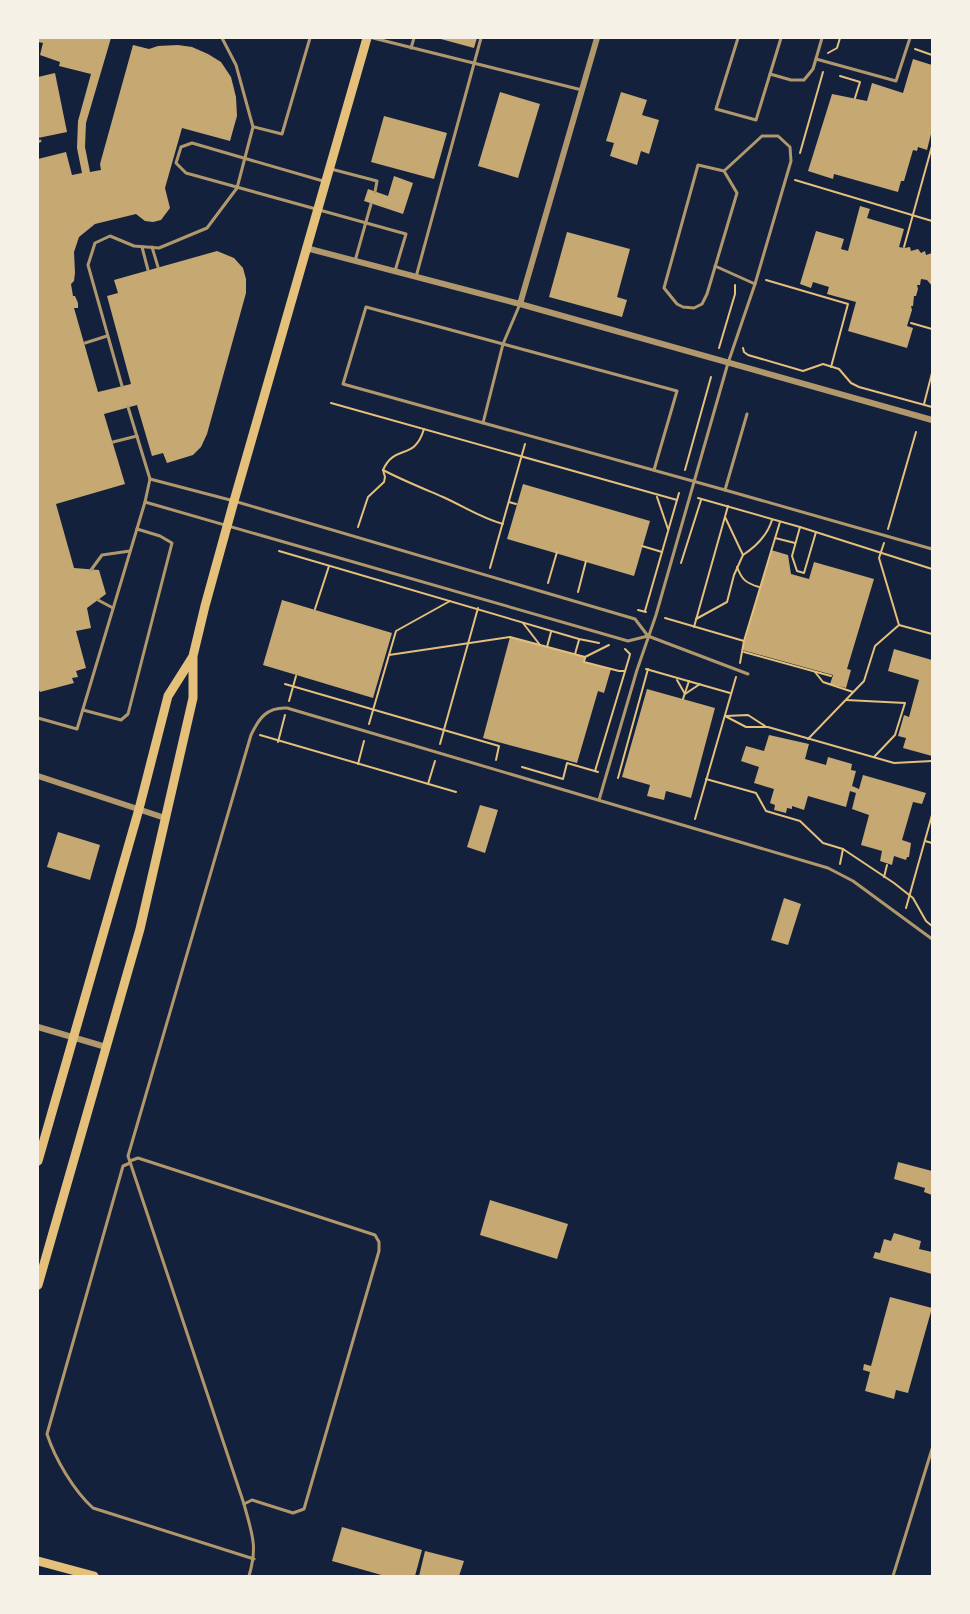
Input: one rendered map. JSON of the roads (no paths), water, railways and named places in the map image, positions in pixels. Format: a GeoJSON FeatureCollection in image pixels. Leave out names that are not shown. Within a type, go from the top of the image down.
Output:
{"type":"FeatureCollection","features":[{"type":"Feature","properties":{"kind":"main road"},"geometry":{"type":"LineString","coordinates":[[38,1285],[140,929],[193,698],[193,656],[227,525],[367,38]]}},
{"type":"Feature","properties":{"kind":"main road"},"geometry":{"type":"LineString","coordinates":[[38,1161],[139,809],[168,696],[193,656]]}},
{"type":"Feature","properties":{"kind":"main road"},"geometry":{"type":"LineString","coordinates":[[38,1561],[94,1576]]}},
{"type":"Feature","properties":{"kind":"street"},"geometry":{"type":"LineString","coordinates":[[520,304],[597,38]]}},
{"type":"Feature","properties":{"kind":"street"},"geometry":{"type":"LineString","coordinates":[[306,248],[520,304],[933,420]]}},
{"type":"Feature","properties":{"kind":"street"},"geometry":{"type":"LineString","coordinates":[[38,776],[165,818]]}},
{"type":"Feature","properties":{"kind":"street"},"geometry":{"type":"LineString","coordinates":[[38,1027],[106,1047]]}},
{"type":"Feature","properties":{"kind":"lane"},"geometry":{"type":"LineString","coordinates":[[122,386],[88,265],[94,243],[110,236],[134,246],[159,248],[207,228],[237,188],[253,127],[236,65],[222,38]]}},
{"type":"Feature","properties":{"kind":"lane"},"geometry":{"type":"LineString","coordinates":[[253,127],[282,134],[310,38]]}},
{"type":"Feature","properties":{"kind":"lane"},"geometry":{"type":"LineString","coordinates":[[373,38],[582,90]]}},
{"type":"Feature","properties":{"kind":"lane"},"geometry":{"type":"LineString","coordinates":[[411,48],[414,38]]}},
{"type":"Feature","properties":{"kind":"lane"},"geometry":{"type":"LineString","coordinates":[[416,277],[481,38]]}},
{"type":"Feature","properties":{"kind":"lane"},"geometry":{"type":"LineString","coordinates":[[738,38],[716,109],[756,120],[781,38]]}},
{"type":"Feature","properties":{"kind":"lane"},"geometry":{"type":"LineString","coordinates":[[770,74],[791,80],[804,80],[813,69],[822,38]]}},
{"type":"Feature","properties":{"kind":"lane"},"geometry":{"type":"LineString","coordinates":[[816,59],[896,81],[910,38]]}},
{"type":"Feature","properties":{"kind":"lane"},"geometry":{"type":"LineString","coordinates":[[599,800],[656,615],[728,363],[755,284],[791,161],[790,147],[778,136],[762,136],[724,171]]}},
{"type":"Feature","properties":{"kind":"lane"},"geometry":{"type":"LineString","coordinates":[[325,181],[192,143],[181,147],[176,163],[186,174],[406,234],[395,271]]}},
{"type":"Feature","properties":{"kind":"lane"},"geometry":{"type":"LineString","coordinates":[[698,165],[724,171],[737,193],[716,266],[702,304],[694,308],[677,304],[664,288],[698,165]]}},
{"type":"Feature","properties":{"kind":"lane"},"geometry":{"type":"LineString","coordinates":[[329,169],[377,181],[375,192]]}},
{"type":"Feature","properties":{"kind":"lane"},"geometry":{"type":"LineString","coordinates":[[355,261],[371,204]]}},
{"type":"Feature","properties":{"kind":"lane"},"geometry":{"type":"LineString","coordinates":[[142,247],[148,270]]}},
{"type":"Feature","properties":{"kind":"lane"},"geometry":{"type":"LineString","coordinates":[[152,247],[158,267]]}},
{"type":"Feature","properties":{"kind":"lane"},"geometry":{"type":"LineString","coordinates":[[716,266],[755,284]]}},
{"type":"Feature","properties":{"kind":"lane"},"geometry":{"type":"LineString","coordinates":[[482,423],[503,344],[520,304]]}},
{"type":"Feature","properties":{"kind":"lane"},"geometry":{"type":"LineString","coordinates":[[654,470],[677,391],[366,306],[343,384],[933,549]]}},
{"type":"Feature","properties":{"kind":"lane"},"geometry":{"type":"LineString","coordinates":[[85,343],[107,336]]}},
{"type":"Feature","properties":{"kind":"lane"},"geometry":{"type":"LineString","coordinates":[[38,718],[78,729],[145,502],[150,479],[128,407]]}},
{"type":"Feature","properties":{"kind":"lane"},"geometry":{"type":"LineString","coordinates":[[725,490],[747,414]]}},
{"type":"Feature","properties":{"kind":"lane"},"geometry":{"type":"LineString","coordinates":[[113,442],[137,436]]}},
{"type":"Feature","properties":{"kind":"lane"},"geometry":{"type":"LineString","coordinates":[[150,479],[234,501],[635,619],[648,636],[748,674]]}},
{"type":"Feature","properties":{"kind":"lane"},"geometry":{"type":"LineString","coordinates":[[145,502],[628,640],[648,636]]}},
{"type":"Feature","properties":{"kind":"lane"},"geometry":{"type":"LineString","coordinates":[[83,710],[121,720],[128,714],[172,543],[160,536],[137,529]]}},
{"type":"Feature","properties":{"kind":"lane"},"geometry":{"type":"LineString","coordinates":[[91,570],[102,555],[130,551]]}},
{"type":"Feature","properties":{"kind":"lane"},"geometry":{"type":"LineString","coordinates":[[98,600],[113,608]]}},
{"type":"Feature","properties":{"kind":"lane"},"geometry":{"type":"LineString","coordinates":[[249,1576],[254,1559],[255,1543],[130,1162],[129,1150],[250,735],[258,720],[269,711],[287,708],[838,872],[933,939]]}},
{"type":"Feature","properties":{"kind":"lane"},"geometry":{"type":"LineString","coordinates":[[244,1504],[252,1500],[293,1513],[304,1509],[379,1251],[379,1242],[375,1235],[138,1158],[123,1166],[48,1434],[73,1484],[82,1498],[93,1508],[254,1559]]}},
{"type":"Feature","properties":{"kind":"lane"},"geometry":{"type":"LineString","coordinates":[[893,1576],[933,1449]]}}]}
